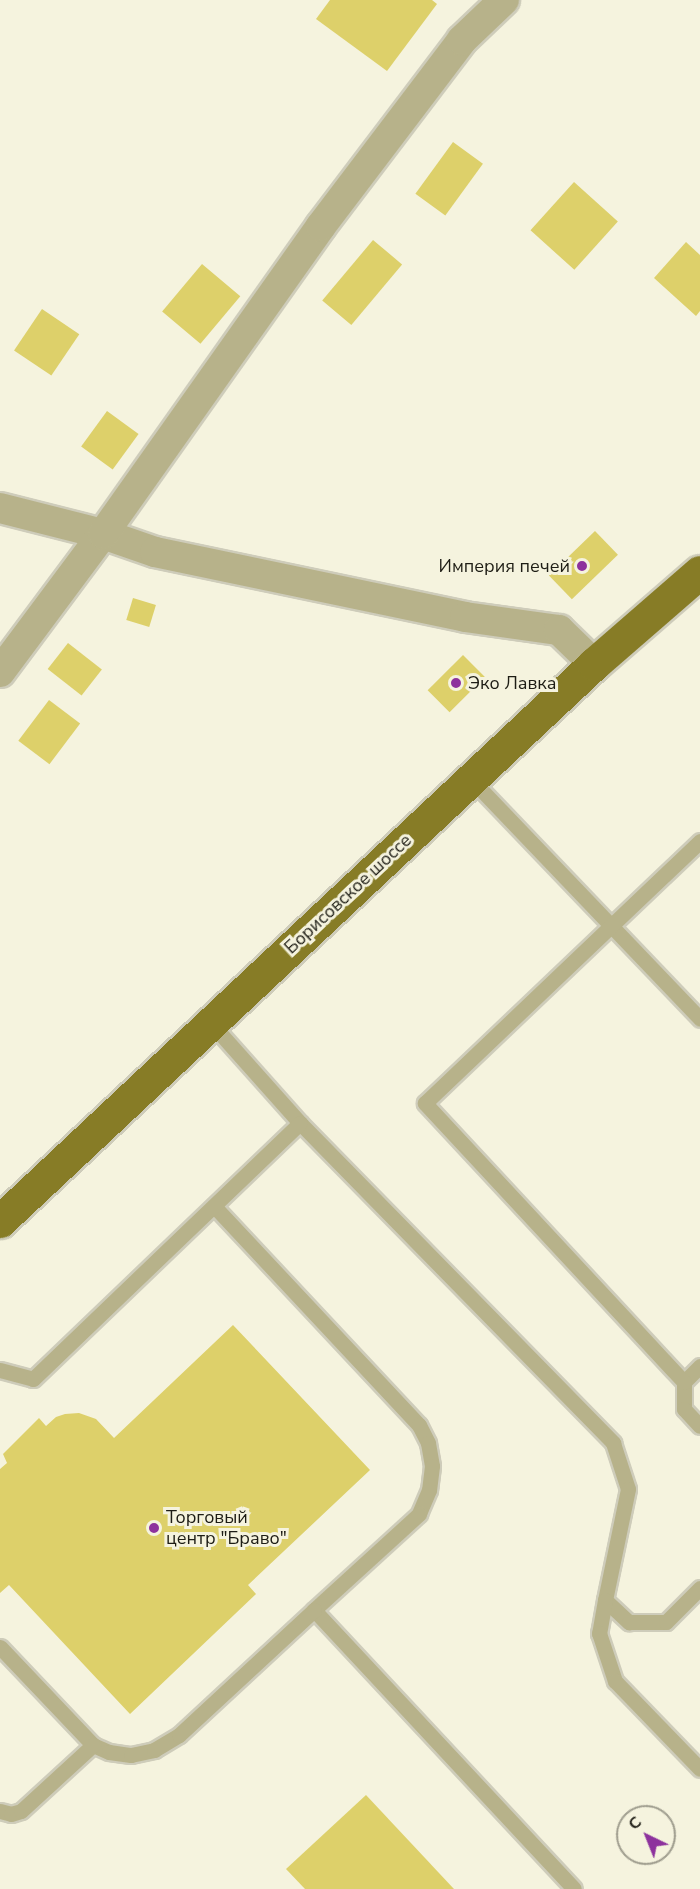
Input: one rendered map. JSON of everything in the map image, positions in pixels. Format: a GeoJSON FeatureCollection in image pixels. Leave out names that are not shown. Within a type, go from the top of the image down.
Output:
{"type":"FeatureCollection","features":[{"type":"Feature","properties":{"kind":"main road","name":"Борисовское шоссе"},"geometry":{"type":"LineString","coordinates":[[0,1221],[470,778],[594,664],[700,572]]}},
{"type":"Feature","properties":{"kind":"street"},"geometry":{"type":"LineString","coordinates":[[0,672],[103,534],[321,226],[462,40],[504,0]]}},
{"type":"Feature","properties":{"kind":"street"},"geometry":{"type":"LineString","coordinates":[[0,508],[103,534],[155,552],[431,610],[559,630],[594,664]]}},
{"type":"Feature","properties":{"kind":"lane"},"geometry":{"type":"LineString","coordinates":[[470,778],[700,1020]]}},
{"type":"Feature","properties":{"kind":"lane"},"geometry":{"type":"LineString","coordinates":[[700,841],[425,1103],[684,1382],[684,1410],[700,1426]]}},
{"type":"Feature","properties":{"kind":"lane"},"geometry":{"type":"LineString","coordinates":[[211,1023],[300,1123],[612,1443],[628,1489],[599,1632],[615,1681],[700,1769]]}},
{"type":"Feature","properties":{"kind":"lane"},"geometry":{"type":"LineString","coordinates":[[0,1370],[33,1379],[300,1123]]}},
{"type":"Feature","properties":{"kind":"lane"},"geometry":{"type":"LineString","coordinates":[[0,1647],[93,1745],[109,1752],[131,1755],[154,1750],[179,1735],[419,1514],[429,1490],[432,1466],[428,1443],[419,1425],[214,1206]]}},
{"type":"Feature","properties":{"kind":"lane"},"geometry":{"type":"LineString","coordinates":[[684,1382],[700,1366]]}},
{"type":"Feature","properties":{"kind":"lane"},"geometry":{"type":"LineString","coordinates":[[605,1600],[628,1622],[666,1622],[700,1588]]}},
{"type":"Feature","properties":{"kind":"lane"},"geometry":{"type":"LineString","coordinates":[[314,1610],[574,1889]]}},
{"type":"Feature","properties":{"kind":"lane"},"geometry":{"type":"LineString","coordinates":[[0,1811],[11,1814],[21,1812],[93,1745]]}},
{"type":"Feature","properties":{"kind":"building"},"geometry":{"type":"Polygon","coordinates":[[[330,0],[432,0],[437,4],[387,71],[316,19],[330,0]]]}},
{"type":"Feature","properties":{"kind":"building"},"geometry":{"type":"Polygon","coordinates":[[[453,142],[483,164],[445,216],[415,194],[453,142]]]}},
{"type":"Feature","properties":{"kind":"building"},"geometry":{"type":"Polygon","coordinates":[[[574,182],[618,221],[574,270],[531,230],[574,182]]]}},
{"type":"Feature","properties":{"kind":"building"},"geometry":{"type":"Polygon","coordinates":[[[373,240],[402,264],[351,325],[322,301],[373,240]]]}},
{"type":"Feature","properties":{"kind":"building"},"geometry":{"type":"Polygon","coordinates":[[[686,242],[700,255],[700,311],[696,316],[654,278],[686,242]]]}},
{"type":"Feature","properties":{"kind":"building"},"geometry":{"type":"Polygon","coordinates":[[[202,264],[240,296],[200,344],[162,311],[202,264]]]}},
{"type":"Feature","properties":{"kind":"building"},"geometry":{"type":"Polygon","coordinates":[[[42,309],[79,334],[51,376],[14,350],[42,309]]]}},
{"type":"Feature","properties":{"kind":"building"},"geometry":{"type":"Polygon","coordinates":[[[107,411],[139,434],[113,470],[81,447],[107,411]]]}},
{"type":"Feature","properties":{"kind":"building"},"geometry":{"type":"Polygon","coordinates":[[[595,531],[618,555],[572,599],[549,575],[595,531]]]}},
{"type":"Feature","properties":{"kind":"building"},"geometry":{"type":"Polygon","coordinates":[[[133,598],[156,605],[149,627],[126,620],[133,598]]]}},
{"type":"Feature","properties":{"kind":"building"},"geometry":{"type":"Polygon","coordinates":[[[68,643],[102,669],[82,695],[48,669],[68,643]]]}},
{"type":"Feature","properties":{"kind":"building","name":"Эко Лавка"},"geometry":{"type":"Polygon","coordinates":[[[463,655],[485,677],[450,712],[428,690],[463,655]]]}},
{"type":"Feature","properties":{"kind":"building"},"geometry":{"type":"Polygon","coordinates":[[[49,700],[80,723],[49,764],[18,741],[49,700]]]}},
{"type":"Feature","properties":{"kind":"building","name":"Торговый центр \"Браво\""},"geometry":{"type":"Polygon","coordinates":[[[233,1325],[370,1470],[248,1585],[256,1594],[130,1714],[9,1585],[0,1593],[0,1469],[7,1463],[3,1454],[39,1418],[46,1426],[56,1417],[65,1414],[79,1413],[96,1419],[114,1438],[233,1325]]]}},
{"type":"Feature","properties":{"kind":"building"},"geometry":{"type":"Polygon","coordinates":[[[366,1795],[454,1889],[305,1889],[286,1869],[366,1795]]]}},
{"type":"Feature","properties":{"kind":"place","name":"Империя печей"},"geometry":{"type":"Point","coordinates":[582,566]}},
{"type":"Feature","properties":{"kind":"place","name":"Эко Лавка"},"geometry":{"type":"Point","coordinates":[456,683]}},
{"type":"Feature","properties":{"kind":"place","name":"Торговый центр \"Браво\""},"geometry":{"type":"Point","coordinates":[154,1528]}}]}
